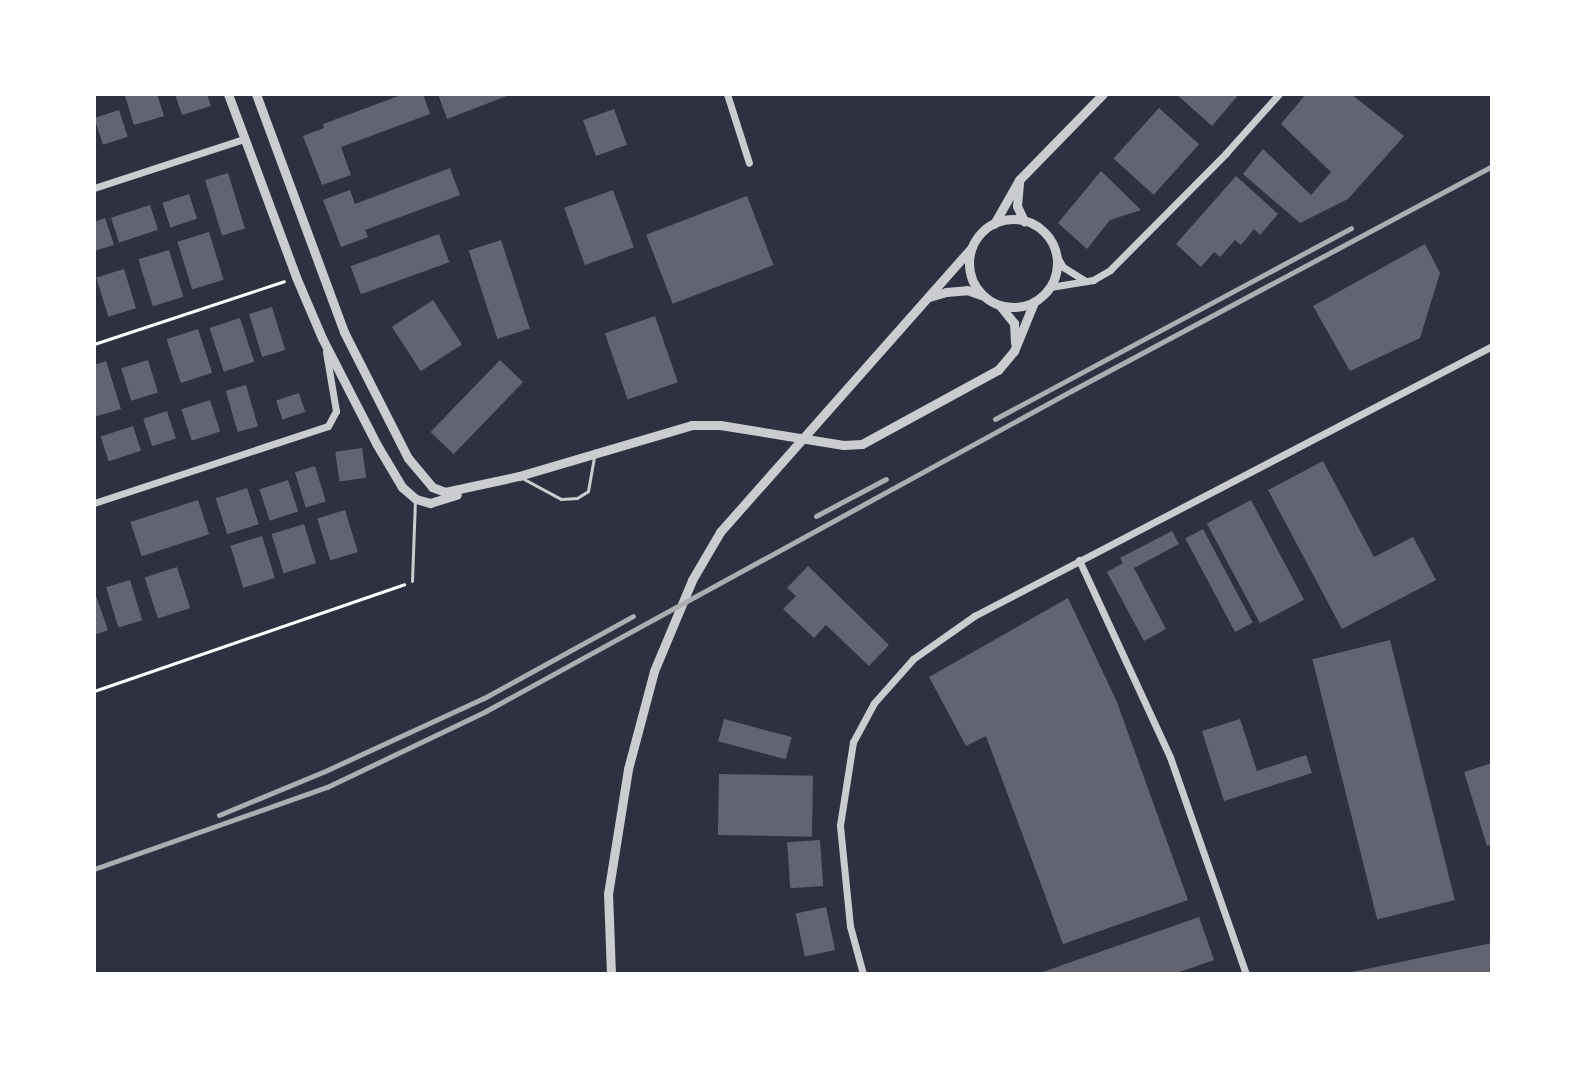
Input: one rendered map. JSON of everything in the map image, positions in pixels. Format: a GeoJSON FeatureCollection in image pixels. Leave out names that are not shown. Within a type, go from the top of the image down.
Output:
{"type":"FeatureCollection","features":[{"type":"Feature","properties":{"kind":"street"},"geometry":{"type":"LineString","coordinates":[[228,94],[322,338],[402,487],[416,499],[430,503],[704,424],[843,445],[862,444],[987,378],[1014,351],[1034,302]]}},
{"type":"Feature","properties":{"kind":"street"},"geometry":{"type":"LineString","coordinates":[[256,94],[321,275],[398,442],[417,472],[432,487],[445,492],[471,489]]}},
{"type":"Feature","properties":{"kind":"street"},"geometry":{"type":"LineString","coordinates":[[727,94],[749,163]]}},
{"type":"Feature","properties":{"kind":"street"},"geometry":{"type":"LineString","coordinates":[[611,974],[608,894],[617,822],[641,713],[670,629],[720,532],[863,366],[994,224],[1019,180],[1103,94]]}},
{"type":"Feature","properties":{"kind":"street"},"geometry":{"type":"LineString","coordinates":[[1050,287],[1099,278],[1117,263],[1226,153],[1279,94]]}},
{"type":"Feature","properties":{"kind":"street"},"geometry":{"type":"LineString","coordinates":[[94,188],[244,139]]}},
{"type":"Feature","properties":{"kind":"street"},"geometry":{"type":"LineString","coordinates":[[1019,180],[1017,206],[1024,221],[1045,233],[1063,267],[1087,282]]}},
{"type":"Feature","properties":{"kind":"street"},"geometry":{"type":"LineString","coordinates":[[994,224],[1024,221]]}},
{"type":"Feature","properties":{"kind":"street"},"geometry":{"type":"LineString","coordinates":[[972,247],[969,272],[982,295]]}},
{"type":"Feature","properties":{"kind":"street"},"geometry":{"type":"LineString","coordinates":[[1000,306],[1023,306],[1034,302],[1050,287],[1056,272],[1056,255]]}},
{"type":"Feature","properties":{"kind":"street"},"geometry":{"type":"LineString","coordinates":[[926,298],[967,290],[982,295],[1000,306],[1014,323],[1014,351]]}},
{"type":"Feature","properties":{"kind":"street"},"geometry":{"type":"LineString","coordinates":[[94,503],[328,426],[336,411],[334,387],[322,338]]}},
{"type":"Feature","properties":{"kind":"street"},"geometry":{"type":"LineString","coordinates":[[863,974],[850,926],[840,825],[853,742],[874,703],[913,659],[974,616],[1492,346]]}},
{"type":"Feature","properties":{"kind":"street"},"geometry":{"type":"LineString","coordinates":[[1079,560],[1170,757],[1246,974]]}},
{"type":"Feature","properties":{"kind":"lane"},"geometry":{"type":"LineString","coordinates":[[519,476],[561,499],[577,498],[588,491],[594,454]]}},
{"type":"Feature","properties":{"kind":"lane"},"geometry":{"type":"LineString","coordinates":[[412,581],[416,499]]}},
{"type":"Feature","properties":{"kind":"path"},"geometry":{"type":"LineString","coordinates":[[94,344],[296,277]]}},
{"type":"Feature","properties":{"kind":"path"},"geometry":{"type":"LineString","coordinates":[[94,691],[412,581]]}},
{"type":"Feature","properties":{"kind":"building"},"geometry":{"type":"Polygon","coordinates":[[[157,94],[164,116],[134,125],[125,96],[157,94]]]}},
{"type":"Feature","properties":{"kind":"building"},"geometry":{"type":"Polygon","coordinates":[[[175,94],[207,94],[211,106],[182,115],[175,94]]]}},
{"type":"Feature","properties":{"kind":"building"},"geometry":{"type":"Polygon","coordinates":[[[404,94],[423,94],[430,114],[341,147],[351,175],[322,185],[303,136],[324,128],[323,124],[404,94]]]}},
{"type":"Feature","properties":{"kind":"building"},"geometry":{"type":"Polygon","coordinates":[[[438,94],[512,94],[447,119],[438,94]]]}},
{"type":"Feature","properties":{"kind":"building"},"geometry":{"type":"Polygon","coordinates":[[[1176,94],[1239,94],[1212,126],[1176,94]]]}},
{"type":"Feature","properties":{"kind":"building"},"geometry":{"type":"Polygon","coordinates":[[[1306,94],[1351,94],[1404,136],[1348,199],[1300,223],[1243,174],[1263,149],[1311,195],[1331,172],[1281,124],[1306,94]]]}},
{"type":"Feature","properties":{"kind":"building"},"geometry":{"type":"Polygon","coordinates":[[[1159,108],[1199,144],[1154,195],[1113,159],[1159,108]]]}},
{"type":"Feature","properties":{"kind":"building"},"geometry":{"type":"Polygon","coordinates":[[[614,109],[627,145],[596,156],[583,120],[614,109]]]}},
{"type":"Feature","properties":{"kind":"building"},"geometry":{"type":"Polygon","coordinates":[[[119,110],[128,137],[103,145],[94,118],[119,110]]]}},
{"type":"Feature","properties":{"kind":"building"},"geometry":{"type":"Polygon","coordinates":[[[450,168],[460,195],[365,230],[368,237],[341,247],[323,200],[350,190],[355,204],[450,168]]]}},
{"type":"Feature","properties":{"kind":"building"},"geometry":{"type":"Polygon","coordinates":[[[1101,171],[1141,210],[1110,220],[1087,249],[1058,223],[1101,171]]]}},
{"type":"Feature","properties":{"kind":"building"},"geometry":{"type":"Polygon","coordinates":[[[228,173],[245,228],[222,235],[205,180],[228,173]]]}},
{"type":"Feature","properties":{"kind":"building"},"geometry":{"type":"Polygon","coordinates":[[[1236,176],[1278,214],[1260,235],[1254,229],[1241,245],[1235,240],[1220,257],[1214,252],[1201,267],[1176,244],[1236,176]]]}},
{"type":"Feature","properties":{"kind":"building"},"geometry":{"type":"Polygon","coordinates":[[[613,190],[634,247],[585,265],[564,208],[613,190]]]}},
{"type":"Feature","properties":{"kind":"building"},"geometry":{"type":"Polygon","coordinates":[[[189,194],[197,219],[170,227],[162,203],[189,194]]]}},
{"type":"Feature","properties":{"kind":"building"},"geometry":{"type":"Polygon","coordinates":[[[747,196],[774,265],[673,304],[646,235],[747,196]]]}},
{"type":"Feature","properties":{"kind":"building"},"geometry":{"type":"Polygon","coordinates":[[[150,205],[158,230],[119,242],[111,218],[150,205]]]}},
{"type":"Feature","properties":{"kind":"building"},"geometry":{"type":"Polygon","coordinates":[[[105,218],[114,245],[94,251],[94,222],[105,218]]]}},
{"type":"Feature","properties":{"kind":"building"},"geometry":{"type":"Polygon","coordinates":[[[209,232],[224,280],[192,289],[177,242],[209,232]]]}},
{"type":"Feature","properties":{"kind":"building"},"geometry":{"type":"Polygon","coordinates":[[[439,234],[449,262],[361,294],[351,266],[439,234]]]}},
{"type":"Feature","properties":{"kind":"building"},"geometry":{"type":"Polygon","coordinates":[[[501,240],[530,328],[497,339],[469,251],[501,240]]]}},
{"type":"Feature","properties":{"kind":"building"},"geometry":{"type":"Polygon","coordinates":[[[1425,244],[1440,273],[1420,338],[1350,371],[1313,306],[1425,244]]]}},
{"type":"Feature","properties":{"kind":"building"},"geometry":{"type":"Polygon","coordinates":[[[169,250],[183,297],[153,306],[138,259],[169,250]]]}},
{"type":"Feature","properties":{"kind":"building"},"geometry":{"type":"Polygon","coordinates":[[[124,269],[136,308],[108,317],[96,277],[124,269]]]}},
{"type":"Feature","properties":{"kind":"building"},"geometry":{"type":"Polygon","coordinates":[[[433,300],[462,344],[421,371],[392,327],[433,300]]]}},
{"type":"Feature","properties":{"kind":"building"},"geometry":{"type":"Polygon","coordinates":[[[272,307],[285,350],[262,357],[249,314],[272,307]]]}},
{"type":"Feature","properties":{"kind":"building"},"geometry":{"type":"Polygon","coordinates":[[[655,316],[678,382],[628,399],[605,333],[655,316]]]}},
{"type":"Feature","properties":{"kind":"building"},"geometry":{"type":"Polygon","coordinates":[[[240,318],[254,362],[224,372],[210,328],[240,318]]]}},
{"type":"Feature","properties":{"kind":"building"},"geometry":{"type":"Polygon","coordinates":[[[198,329],[212,373],[181,383],[167,339],[198,329]]]}},
{"type":"Feature","properties":{"kind":"building"},"geometry":{"type":"Polygon","coordinates":[[[148,360],[158,393],[131,401],[121,368],[148,360]]]}},
{"type":"Feature","properties":{"kind":"building"},"geometry":{"type":"Polygon","coordinates":[[[500,360],[523,382],[454,454],[431,432],[500,360]]]}},
{"type":"Feature","properties":{"kind":"building"},"geometry":{"type":"Polygon","coordinates":[[[106,361],[121,409],[94,417],[94,365],[106,361]]]}},
{"type":"Feature","properties":{"kind":"building"},"geometry":{"type":"Polygon","coordinates":[[[246,385],[258,426],[238,432],[226,391],[246,385]]]}},
{"type":"Feature","properties":{"kind":"building"},"geometry":{"type":"Polygon","coordinates":[[[299,393],[305,412],[282,419],[276,400],[299,393]]]}},
{"type":"Feature","properties":{"kind":"building"},"geometry":{"type":"Polygon","coordinates":[[[210,400],[220,431],[192,441],[181,409],[210,400]]]}},
{"type":"Feature","properties":{"kind":"building"},"geometry":{"type":"Polygon","coordinates":[[[167,411],[176,439],[152,446],[143,419],[167,411]]]}},
{"type":"Feature","properties":{"kind":"building"},"geometry":{"type":"Polygon","coordinates":[[[133,426],[141,451],[109,461],[101,437],[133,426]]]}},
{"type":"Feature","properties":{"kind":"building"},"geometry":{"type":"Polygon","coordinates":[[[362,448],[366,478],[339,481],[335,452],[362,448]]]}},
{"type":"Feature","properties":{"kind":"building"},"geometry":{"type":"Polygon","coordinates":[[[1323,461],[1374,557],[1413,537],[1436,580],[1342,629],[1268,490],[1323,461]]]}},
{"type":"Feature","properties":{"kind":"building"},"geometry":{"type":"Polygon","coordinates":[[[315,466],[326,501],[306,508],[295,472],[315,466]]]}},
{"type":"Feature","properties":{"kind":"building"},"geometry":{"type":"Polygon","coordinates":[[[288,480],[298,511],[270,521],[259,489],[288,480]]]}},
{"type":"Feature","properties":{"kind":"building"},"geometry":{"type":"Polygon","coordinates":[[[247,488],[259,524],[227,534],[216,498],[247,488]]]}},
{"type":"Feature","properties":{"kind":"building"},"geometry":{"type":"Polygon","coordinates":[[[198,500],[209,534],[142,556],[130,522],[198,500]]]}},
{"type":"Feature","properties":{"kind":"building"},"geometry":{"type":"Polygon","coordinates":[[[1251,500],[1304,600],[1260,623],[1207,523],[1251,500]]]}},
{"type":"Feature","properties":{"kind":"building"},"geometry":{"type":"Polygon","coordinates":[[[345,510],[358,552],[330,561],[317,518],[345,510]]]}},
{"type":"Feature","properties":{"kind":"building"},"geometry":{"type":"Polygon","coordinates":[[[304,524],[316,563],[283,573],[271,534],[304,524]]]}},
{"type":"Feature","properties":{"kind":"building"},"geometry":{"type":"Polygon","coordinates":[[[1203,529],[1253,623],[1235,632],[1185,538],[1203,529]]]}},
{"type":"Feature","properties":{"kind":"building"},"geometry":{"type":"Polygon","coordinates":[[[1172,531],[1179,544],[1134,568],[1166,629],[1144,641],[1107,572],[1123,563],[1120,558],[1172,531]]]}},
{"type":"Feature","properties":{"kind":"building"},"geometry":{"type":"Polygon","coordinates":[[[262,536],[275,578],[243,588],[230,546],[262,536]]]}},
{"type":"Feature","properties":{"kind":"building"},"geometry":{"type":"Polygon","coordinates":[[[808,566],[889,645],[869,666],[826,625],[814,638],[783,609],[796,596],[787,588],[808,566]]]}},
{"type":"Feature","properties":{"kind":"building"},"geometry":{"type":"Polygon","coordinates":[[[177,567],[190,608],[158,618],[145,578],[177,567]]]}},
{"type":"Feature","properties":{"kind":"building"},"geometry":{"type":"Polygon","coordinates":[[[130,580],[142,620],[118,627],[106,587],[130,580]]]}},
{"type":"Feature","properties":{"kind":"building"},"geometry":{"type":"Polygon","coordinates":[[[94,590],[108,630],[94,635],[94,590]]]}},
{"type":"Feature","properties":{"kind":"building"},"geometry":{"type":"Polygon","coordinates":[[[1068,598],[1117,702],[1188,900],[1063,944],[986,736],[966,746],[929,677],[1068,598]]]}},
{"type":"Feature","properties":{"kind":"building"},"geometry":{"type":"Polygon","coordinates":[[[1390,640],[1455,900],[1377,919],[1312,659],[1390,640]]]}},
{"type":"Feature","properties":{"kind":"building"},"geometry":{"type":"Polygon","coordinates":[[[724,719],[792,737],[786,759],[718,741],[724,719]]]}},
{"type":"Feature","properties":{"kind":"building"},"geometry":{"type":"Polygon","coordinates":[[[1240,719],[1257,771],[1306,755],[1312,773],[1224,801],[1202,731],[1240,719]]]}},
{"type":"Feature","properties":{"kind":"building"},"geometry":{"type":"Polygon","coordinates":[[[1492,763],[1492,844],[1487,846],[1464,772],[1492,763]]]}},
{"type":"Feature","properties":{"kind":"building"},"geometry":{"type":"Polygon","coordinates":[[[719,774],[813,776],[812,837],[718,835],[719,774]]]}},
{"type":"Feature","properties":{"kind":"building"},"geometry":{"type":"Polygon","coordinates":[[[820,840],[823,886],[790,888],[787,842],[820,840]]]}},
{"type":"Feature","properties":{"kind":"building"},"geometry":{"type":"Polygon","coordinates":[[[826,907],[835,950],[805,956],[796,913],[826,907]]]}},
{"type":"Feature","properties":{"kind":"building"},"geometry":{"type":"Polygon","coordinates":[[[1199,917],[1214,960],[1174,974],[1037,974],[1199,917]]]}},
{"type":"Feature","properties":{"kind":"building"},"geometry":{"type":"Polygon","coordinates":[[[1492,943],[1492,974],[1347,974],[1347,973],[1492,943]]]}},
{"type":"Feature","properties":{"kind":"railway"},"geometry":{"type":"LineString","coordinates":[[94,869],[327,787],[486,711],[1071,391],[1492,166]]}},
{"type":"Feature","properties":{"kind":"railway"},"geometry":{"type":"LineString","coordinates":[[995,419],[1351,228]]}},
{"type":"Feature","properties":{"kind":"railway"},"geometry":{"type":"LineString","coordinates":[[816,516],[886,479]]}},
{"type":"Feature","properties":{"kind":"railway"},"geometry":{"type":"LineString","coordinates":[[219,815],[323,772],[484,698],[633,616]]}}]}
